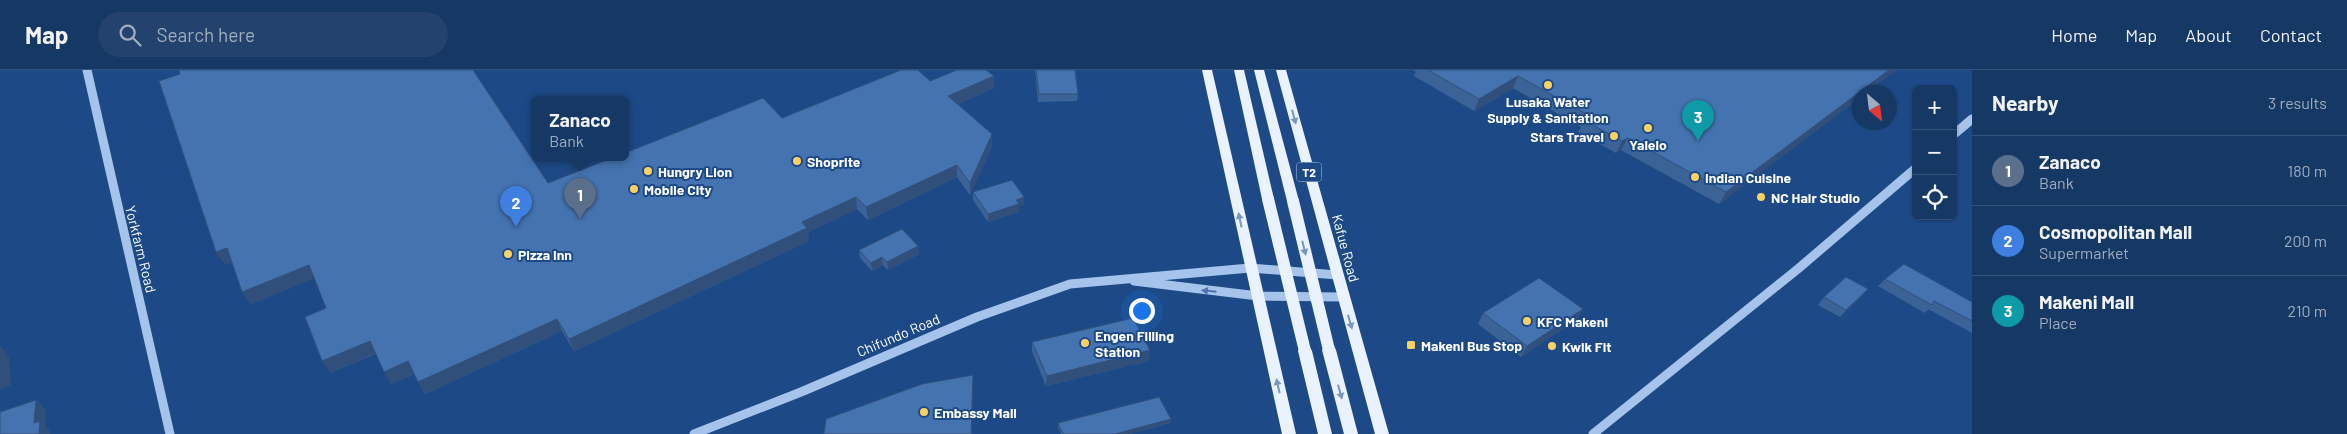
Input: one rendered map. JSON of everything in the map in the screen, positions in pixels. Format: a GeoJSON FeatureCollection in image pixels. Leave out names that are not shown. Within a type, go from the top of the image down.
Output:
{"type":"FeatureCollection","features":[{"type":"Feature","properties":{"kind":"main road"},"geometry":{"type":"LineString","coordinates":[[1207,70],[1250,268],[1289,434]]}},
{"type":"Feature","properties":{"kind":"main road"},"geometry":{"type":"LineString","coordinates":[[1239,70],[1325,434]]}},
{"type":"Feature","properties":{"kind":"main road","name":"T2"},"geometry":{"type":"LineString","coordinates":[[1259,70],[1352,434]]}},
{"type":"Feature","properties":{"kind":"main road","name":"Kafue Road"},"geometry":{"type":"LineString","coordinates":[[1281,70],[1382,434]]}},
{"type":"Feature","properties":{"kind":"street","name":"Yorkfarm Road"},"geometry":{"type":"LineString","coordinates":[[87,70],[103,148],[170,434]]}},
{"type":"Feature","properties":{"kind":"street"},"geometry":{"type":"LineString","coordinates":[[1957,132],[1972,119]]}},
{"type":"Feature","properties":{"kind":"street"},"geometry":{"type":"LineString","coordinates":[[1593,434],[1799,268],[1912,171]]}},
{"type":"Feature","properties":{"kind":"street","name":"Chifundo Road"},"geometry":{"type":"LineString","coordinates":[[694,434],[801,392],[1023,299],[1070,284],[1250,268],[1337,275]]}},
{"type":"Feature","properties":{"kind":"street","name":"Chifundo Road"},"geometry":{"type":"LineString","coordinates":[[1119,279],[1258,296],[1343,297]]}},
{"type":"Feature","properties":{"kind":"building"},"geometry":{"type":"Polygon","coordinates":[[[179,70],[473,70],[531,157],[531,161],[533,161],[548,183],[604,161],[629,161],[629,151],[763,98],[782,118],[901,70],[918,70],[930,81],[957,70],[986,70],[994,76],[948,96],[992,134],[970,183],[957,165],[866,207],[856,197],[802,222],[807,228],[569,339],[557,319],[418,382],[408,361],[384,372],[370,341],[322,361],[305,317],[326,308],[309,265],[242,292],[227,248],[216,252],[159,81],[180,74],[179,70]]]}},
{"type":"Feature","properties":{"kind":"building"},"geometry":{"type":"Polygon","coordinates":[[[1036,70],[1075,70],[1078,94],[1039,94],[1036,70]]]}},
{"type":"Feature","properties":{"kind":"building"},"geometry":{"type":"Polygon","coordinates":[[[1428,70],[1889,70],[1869,85],[1852,85],[1852,98],[1726,192],[1628,138],[1622,141],[1584,120],[1590,116],[1518,76],[1479,99],[1428,70]]]}},
{"type":"Feature","properties":{"kind":"building"},"geometry":{"type":"Polygon","coordinates":[[[1012,180],[1024,197],[1016,200],[1019,204],[988,214],[973,192],[1012,180]]]}},
{"type":"Feature","properties":{"kind":"building"},"geometry":{"type":"Polygon","coordinates":[[[902,229],[918,246],[887,262],[882,257],[871,263],[859,250],[902,229]]]}},
{"type":"Feature","properties":{"kind":"building"},"geometry":{"type":"Polygon","coordinates":[[[1904,264],[1972,302],[1972,321],[1934,301],[1932,305],[1885,279],[1904,264]]]}},
{"type":"Feature","properties":{"kind":"building"},"geometry":{"type":"Polygon","coordinates":[[[1846,277],[1868,289],[1846,310],[1824,297],[1846,277]]]}},
{"type":"Feature","properties":{"kind":"building","name":"KFC Makeni"},"geometry":{"type":"Polygon","coordinates":[[[1539,278],[1583,309],[1527,346],[1483,313],[1539,278]]]}},
{"type":"Feature","properties":{"kind":"building"},"geometry":{"type":"Polygon","coordinates":[[[1133,318],[1150,350],[1047,376],[1032,342],[1133,318]]]}},
{"type":"Feature","properties":{"kind":"building","name":"Embassy Mall"},"geometry":{"type":"Polygon","coordinates":[[[973,375],[971,434],[824,434],[826,419],[922,384],[973,375]]]}},
{"type":"Feature","properties":{"kind":"building"},"geometry":{"type":"Polygon","coordinates":[[[1159,397],[1171,419],[1115,434],[1063,434],[1058,423],[1159,397]]]}},
{"type":"Feature","properties":{"kind":"building"},"geometry":{"type":"Polygon","coordinates":[[[36,400],[34,423],[40,421],[39,434],[0,434],[0,412],[36,400]]]}},
{"type":"Feature","properties":{"kind":"place","name":"Lusaka Water Supply & Sanitation"},"geometry":{"type":"Point","coordinates":[1548,85]}},
{"type":"Feature","properties":{"kind":"place","name":"Yalelo"},"geometry":{"type":"Point","coordinates":[1648,128]}},
{"type":"Feature","properties":{"kind":"place","name":"Stars Travel"},"geometry":{"type":"Point","coordinates":[1614,136]}},
{"type":"Feature","properties":{"kind":"place","name":"Makeni Mall"},"geometry":{"type":"Point","coordinates":[1698,141]}},
{"type":"Feature","properties":{"kind":"place","name":"Shoprite"},"geometry":{"type":"Point","coordinates":[797,161]}},
{"type":"Feature","properties":{"kind":"place","name":"Hungry Lion"},"geometry":{"type":"Point","coordinates":[648,171]}},
{"type":"Feature","properties":{"kind":"place","name":"Indian Cuisine"},"geometry":{"type":"Point","coordinates":[1695,177]}},
{"type":"Feature","properties":{"kind":"place","name":"Mobile City"},"geometry":{"type":"Point","coordinates":[634,189]}},
{"type":"Feature","properties":{"kind":"place","name":"NC Hair Studio"},"geometry":{"type":"Point","coordinates":[1761,197]}},
{"type":"Feature","properties":{"kind":"place","name":"Zanaco"},"geometry":{"type":"Point","coordinates":[580,219]}},
{"type":"Feature","properties":{"kind":"place","name":"Cosmopolitan Mall"},"geometry":{"type":"Point","coordinates":[516,227]}},
{"type":"Feature","properties":{"kind":"place","name":"Pizza Inn"},"geometry":{"type":"Point","coordinates":[508,254]}},
{"type":"Feature","properties":{"kind":"place","name":"KFC Makeni"},"geometry":{"type":"Point","coordinates":[1527,321]}},
{"type":"Feature","properties":{"kind":"place","name":"Engen Filling Station"},"geometry":{"type":"Point","coordinates":[1085,343]}},
{"type":"Feature","properties":{"kind":"place","name":"Makeni Bus Stop"},"geometry":{"type":"Point","coordinates":[1411,345]}},
{"type":"Feature","properties":{"kind":"place","name":"Kwik Fit"},"geometry":{"type":"Point","coordinates":[1552,346]}},
{"type":"Feature","properties":{"kind":"place","name":"Embassy Mall"},"geometry":{"type":"Point","coordinates":[924,412]}}]}
